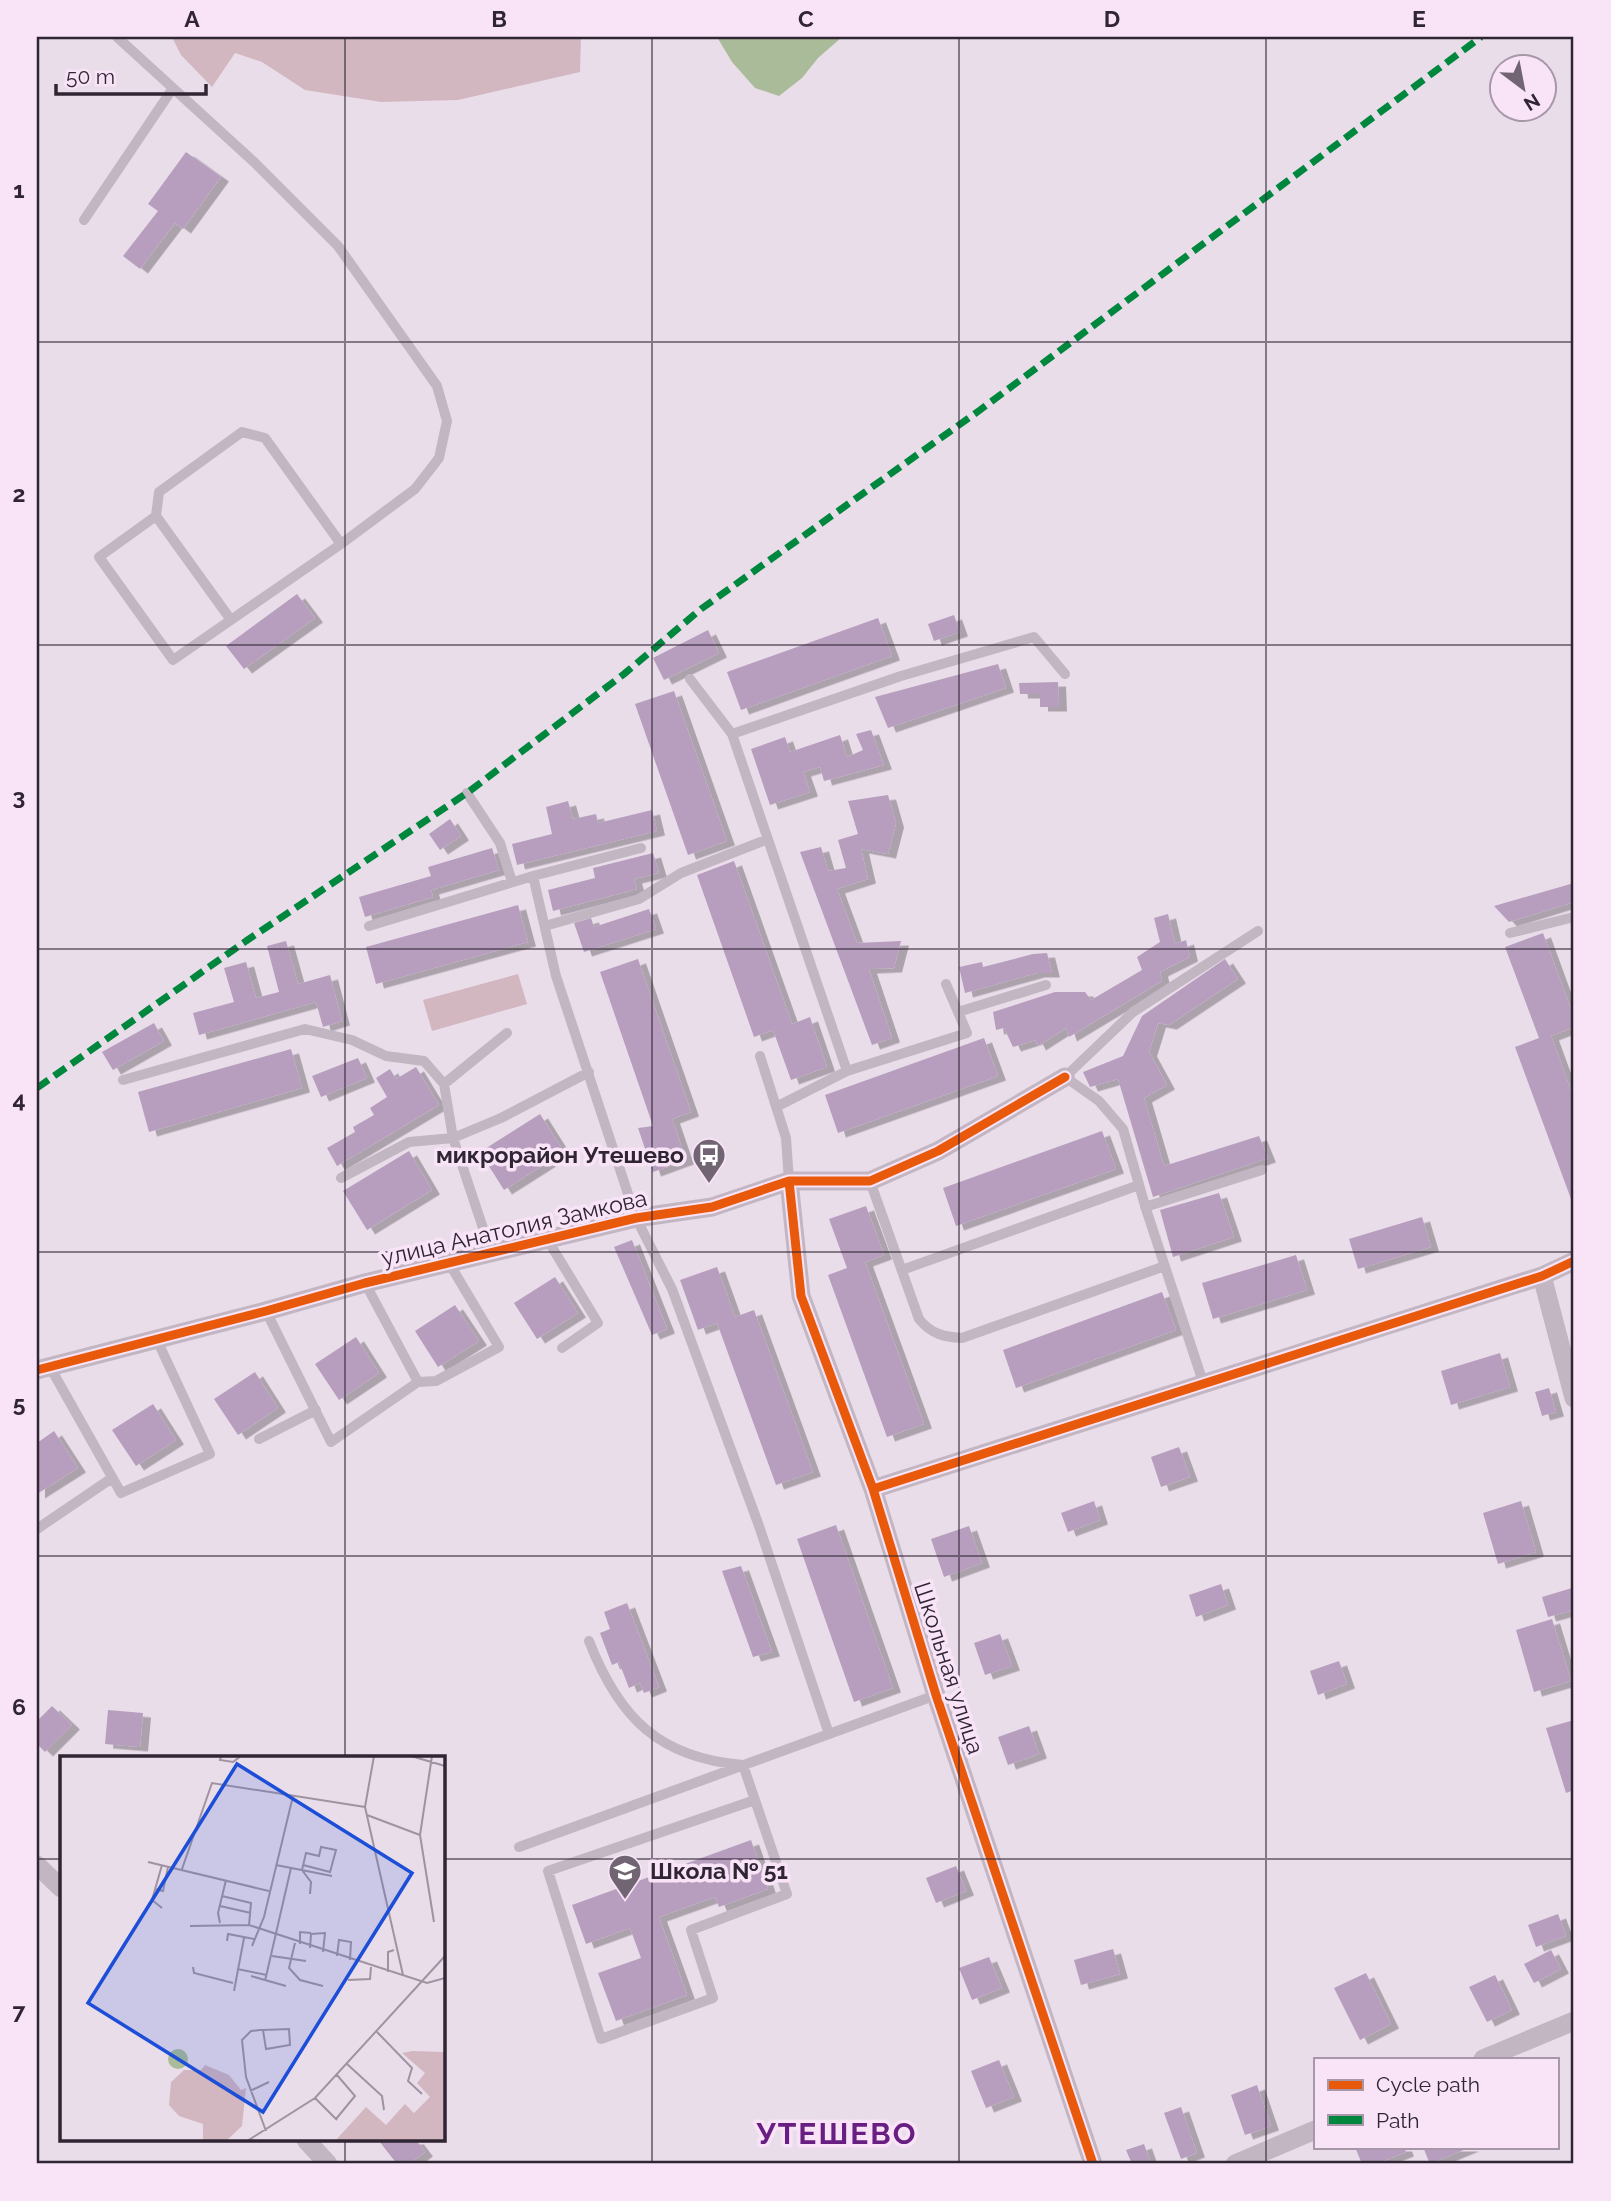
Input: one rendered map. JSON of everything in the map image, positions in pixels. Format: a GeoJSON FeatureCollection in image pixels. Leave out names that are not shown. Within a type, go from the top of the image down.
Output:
{"type":"FeatureCollection","features":[{"type":"Feature","properties":{"kind":"street","name":"улица Анатолия Замкова"},"geometry":{"type":"LineString","coordinates":[[43,1369],[491,1252],[636,1217],[712,1207],[789,1181],[870,1181],[938,1151],[1065,1077]]}},
{"type":"Feature","properties":{"kind":"street","name":"Школьная улица"},"geometry":{"type":"LineString","coordinates":[[789,1181],[801,1296],[873,1489],[936,1695],[1093,2164]]}},
{"type":"Feature","properties":{"kind":"street"},"geometry":{"type":"LineString","coordinates":[[873,1489],[1542,1276],[1574,1261]]}},
{"type":"Feature","properties":{"kind":"street"},"geometry":{"type":"LineString","coordinates":[[1542,1276],[1574,1398]]}},
{"type":"Feature","properties":{"kind":"street"},"geometry":{"type":"LineString","coordinates":[[37,1865],[60,1887]]}},
{"type":"Feature","properties":{"kind":"street"},"geometry":{"type":"LineString","coordinates":[[1485,2058],[1574,2021]]}},
{"type":"Feature","properties":{"kind":"street"},"geometry":{"type":"LineString","coordinates":[[1234,2164],[1314,2130]]}},
{"type":"Feature","properties":{"kind":"street"},"geometry":{"type":"LineString","coordinates":[[308,2142],[328,2164]]}},
{"type":"Feature","properties":{"kind":"lane"},"geometry":{"type":"LineString","coordinates":[[117,37],[254,162],[338,246],[437,386],[447,421],[439,458],[415,489],[341,544],[173,660],[99,557],[156,516]]}},
{"type":"Feature","properties":{"kind":"lane"},"geometry":{"type":"LineString","coordinates":[[84,220],[173,88]]}},
{"type":"Feature","properties":{"kind":"lane"},"geometry":{"type":"LineString","coordinates":[[231,620],[156,516],[159,492],[242,432],[265,438],[341,544]]}},
{"type":"Feature","properties":{"kind":"lane"},"geometry":{"type":"LineString","coordinates":[[732,734],[901,676],[1034,637],[1065,674]]}},
{"type":"Feature","properties":{"kind":"lane"},"geometry":{"type":"LineString","coordinates":[[690,678],[732,734],[847,1071]]}},
{"type":"Feature","properties":{"kind":"lane"},"geometry":{"type":"LineString","coordinates":[[467,793],[500,843],[512,882]]}},
{"type":"Feature","properties":{"kind":"lane"},"geometry":{"type":"LineString","coordinates":[[545,926],[639,899],[681,873],[768,839]]}},
{"type":"Feature","properties":{"kind":"lane"},"geometry":{"type":"LineString","coordinates":[[369,926],[512,882],[642,848]]}},
{"type":"Feature","properties":{"kind":"lane"},"geometry":{"type":"LineString","coordinates":[[533,876],[556,976],[636,1217],[672,1289],[759,1526],[829,1734]]}},
{"type":"Feature","properties":{"kind":"lane"},"geometry":{"type":"LineString","coordinates":[[1510,933],[1574,917]]}},
{"type":"Feature","properties":{"kind":"lane"},"geometry":{"type":"LineString","coordinates":[[1203,1382],[1145,1207],[1123,1129],[1099,1101],[1065,1077],[1133,1012],[1258,931]]}},
{"type":"Feature","properties":{"kind":"lane"},"geometry":{"type":"LineString","coordinates":[[776,1107],[847,1071],[967,1033],[946,984]]}},
{"type":"Feature","properties":{"kind":"lane"},"geometry":{"type":"LineString","coordinates":[[958,1012],[1046,985]]}},
{"type":"Feature","properties":{"kind":"lane"},"geometry":{"type":"LineString","coordinates":[[124,1080],[305,1029],[352,1040],[386,1056],[424,1060],[444,1084],[453,1138],[491,1252]]}},
{"type":"Feature","properties":{"kind":"lane"},"geometry":{"type":"LineString","coordinates":[[444,1084],[507,1033]]}},
{"type":"Feature","properties":{"kind":"lane"},"geometry":{"type":"LineString","coordinates":[[760,1056],[786,1138],[789,1181]]}},
{"type":"Feature","properties":{"kind":"lane"},"geometry":{"type":"LineString","coordinates":[[341,1178],[409,1142],[453,1138],[501,1118],[589,1072]]}},
{"type":"Feature","properties":{"kind":"lane"},"geometry":{"type":"LineString","coordinates":[[1145,1207],[1262,1170]]}},
{"type":"Feature","properties":{"kind":"lane"},"geometry":{"type":"LineString","coordinates":[[870,1181],[919,1319],[928,1330],[946,1338],[962,1338],[1165,1266]]}},
{"type":"Feature","properties":{"kind":"lane"},"geometry":{"type":"LineString","coordinates":[[902,1270],[1139,1185]]}},
{"type":"Feature","properties":{"kind":"lane"},"geometry":{"type":"LineString","coordinates":[[547,1239],[598,1323],[562,1348]]}},
{"type":"Feature","properties":{"kind":"lane"},"geometry":{"type":"LineString","coordinates":[[266,1311],[331,1442],[418,1382],[436,1381],[499,1347],[449,1263]]}},
{"type":"Feature","properties":{"kind":"lane"},"geometry":{"type":"LineString","coordinates":[[365,1283],[418,1382]]}},
{"type":"Feature","properties":{"kind":"lane"},"geometry":{"type":"LineString","coordinates":[[43,1369],[121,1493],[210,1454],[157,1340]]}},
{"type":"Feature","properties":{"kind":"lane"},"geometry":{"type":"LineString","coordinates":[[260,1439],[316,1410]]}},
{"type":"Feature","properties":{"kind":"lane"},"geometry":{"type":"LineString","coordinates":[[37,1529],[112,1478]]}},
{"type":"Feature","properties":{"kind":"lane"},"geometry":{"type":"LineString","coordinates":[[589,1641],[599,1668],[615,1697],[637,1724],[673,1749],[712,1763],[743,1765]]}},
{"type":"Feature","properties":{"kind":"lane"},"geometry":{"type":"LineString","coordinates":[[519,1847],[936,1695]]}},
{"type":"Feature","properties":{"kind":"lane"},"geometry":{"type":"LineString","coordinates":[[743,1765],[788,1894],[691,1930],[713,1998],[601,2039],[548,1871],[755,1800]]}},
{"type":"Feature","properties":{"kind":"shaded area"},"geometry":{"type":"Polygon","coordinates":[[[172,37],[581,37],[580,72],[458,100],[381,102],[305,90],[262,62],[235,53],[212,87],[181,55],[172,37]]]}},
{"type":"Feature","properties":{"kind":"shaded area"},"geometry":{"type":"Polygon","coordinates":[[[717,37],[842,37],[818,58],[802,78],[779,96],[755,88],[732,62],[717,37]]]}},
{"type":"Feature","properties":{"kind":"shaded area"},"geometry":{"type":"Polygon","coordinates":[[[518,974],[527,1004],[432,1031],[423,1000],[518,974]]]}},
{"type":"Feature","properties":{"kind":"building"},"geometry":{"type":"Polygon","coordinates":[[[186,152],[221,177],[183,229],[175,223],[140,269],[123,256],[158,211],[148,204],[186,152]]]}},
{"type":"Feature","properties":{"kind":"building"},"geometry":{"type":"Polygon","coordinates":[[[297,594],[315,618],[244,669],[226,646],[297,594]]]}},
{"type":"Feature","properties":{"kind":"building"},"geometry":{"type":"Polygon","coordinates":[[[954,615],[960,632],[934,641],[928,624],[954,615]]]}},
{"type":"Feature","properties":{"kind":"building"},"geometry":{"type":"Polygon","coordinates":[[[878,618],[892,656],[741,710],[727,672],[878,618]]]}},
{"type":"Feature","properties":{"kind":"building"},"geometry":{"type":"Polygon","coordinates":[[[708,630],[719,653],[664,680],[653,658],[708,630]]]}},
{"type":"Feature","properties":{"kind":"building"},"geometry":{"type":"Polygon","coordinates":[[[998,664],[1006,688],[888,728],[875,697],[998,664]]]}},
{"type":"Feature","properties":{"kind":"building"},"geometry":{"type":"Polygon","coordinates":[[[1058,682],[1059,707],[1040,707],[1040,694],[1020,694],[1019,683],[1058,682]]]}},
{"type":"Feature","properties":{"kind":"building"},"geometry":{"type":"Polygon","coordinates":[[[674,691],[727,841],[688,855],[635,704],[674,691]]]}},
{"type":"Feature","properties":{"kind":"building"},"geometry":{"type":"Polygon","coordinates":[[[871,730],[884,765],[824,781],[820,767],[803,772],[810,792],[770,805],[751,749],[785,737],[790,752],[840,735],[847,757],[863,750],[856,734],[871,730]]]}},
{"type":"Feature","properties":{"kind":"building"},"geometry":{"type":"Polygon","coordinates":[[[888,795],[896,823],[888,854],[861,849],[868,879],[837,889],[857,943],[901,941],[894,968],[869,969],[892,1038],[872,1045],[800,852],[821,847],[828,871],[846,868],[838,840],[858,834],[848,801],[888,795]]]}},
{"type":"Feature","properties":{"kind":"building"},"geometry":{"type":"Polygon","coordinates":[[[568,801],[573,819],[596,814],[598,823],[652,810],[657,831],[517,865],[512,844],[552,834],[546,807],[568,801]]]}},
{"type":"Feature","properties":{"kind":"building"},"geometry":{"type":"Polygon","coordinates":[[[450,819],[461,836],[440,850],[429,834],[450,819]]]}},
{"type":"Feature","properties":{"kind":"building"},"geometry":{"type":"Polygon","coordinates":[[[492,848],[499,870],[431,890],[433,897],[365,917],[359,897],[431,876],[428,867],[492,848]]]}},
{"type":"Feature","properties":{"kind":"building"},"geometry":{"type":"Polygon","coordinates":[[[653,853],[659,873],[634,879],[637,889],[553,911],[548,890],[595,878],[593,868],[653,853]]]}},
{"type":"Feature","properties":{"kind":"building"},"geometry":{"type":"Polygon","coordinates":[[[734,861],[792,1024],[810,1017],[827,1067],[791,1080],[773,1030],[754,1037],[697,875],[734,861]]]}},
{"type":"Feature","properties":{"kind":"building"},"geometry":{"type":"Polygon","coordinates":[[[1574,883],[1574,902],[1509,922],[1494,906],[1574,883]]]}},
{"type":"Feature","properties":{"kind":"building"},"geometry":{"type":"Polygon","coordinates":[[[518,905],[528,942],[376,984],[366,947],[518,905]]]}},
{"type":"Feature","properties":{"kind":"building"},"geometry":{"type":"Polygon","coordinates":[[[649,909],[656,929],[584,952],[574,923],[591,918],[594,927],[649,909]]]}},
{"type":"Feature","properties":{"kind":"building"},"geometry":{"type":"Polygon","coordinates":[[[1168,914],[1175,944],[1186,940],[1190,957],[1160,972],[1162,981],[1069,1037],[1066,1028],[1038,1046],[1035,1040],[1013,1047],[1004,1028],[996,1030],[993,1012],[1055,992],[1085,992],[1091,1000],[1142,970],[1137,957],[1160,942],[1154,918],[1168,914]]]}},
{"type":"Feature","properties":{"kind":"building"},"geometry":{"type":"Polygon","coordinates":[[[1543,933],[1574,1018],[1574,1027],[1551,1036],[1574,1099],[1574,1198],[1571,1199],[1515,1047],[1539,1038],[1505,947],[1543,933]]]}},
{"type":"Feature","properties":{"kind":"building"},"geometry":{"type":"Polygon","coordinates":[[[286,941],[298,984],[330,975],[342,1021],[323,1027],[316,1002],[199,1035],[193,1013],[234,1002],[224,968],[246,962],[256,998],[279,992],[267,946],[286,941]]]}},
{"type":"Feature","properties":{"kind":"building"},"geometry":{"type":"Polygon","coordinates":[[[1047,953],[1052,973],[1037,973],[965,993],[959,967],[982,962],[983,967],[1047,953]]]}},
{"type":"Feature","properties":{"kind":"building"},"geometry":{"type":"Polygon","coordinates":[[[638,959],[691,1112],[672,1119],[686,1160],[653,1172],[638,1128],[653,1126],[600,972],[638,959]]]}},
{"type":"Feature","properties":{"kind":"building"},"geometry":{"type":"Polygon","coordinates":[[[1225,959],[1238,979],[1169,1025],[1158,1023],[1149,1052],[1167,1085],[1144,1098],[1164,1166],[1259,1136],[1268,1158],[1153,1197],[1118,1079],[1090,1087],[1083,1072],[1123,1056],[1142,1016],[1225,959]]]}},
{"type":"Feature","properties":{"kind":"building"},"geometry":{"type":"Polygon","coordinates":[[[154,1023],[164,1041],[113,1070],[102,1052],[154,1023]]]}},
{"type":"Feature","properties":{"kind":"building"},"geometry":{"type":"Polygon","coordinates":[[[984,1038],[998,1076],[838,1133],[825,1095],[984,1038]]]}},
{"type":"Feature","properties":{"kind":"building"},"geometry":{"type":"Polygon","coordinates":[[[291,1049],[302,1088],[149,1132],[138,1092],[291,1049]]]}},
{"type":"Feature","properties":{"kind":"building"},"geometry":{"type":"Polygon","coordinates":[[[358,1058],[367,1078],[321,1097],[312,1076],[358,1058]]]}},
{"type":"Feature","properties":{"kind":"building"},"geometry":{"type":"Polygon","coordinates":[[[416,1067],[439,1105],[337,1166],[327,1148],[355,1132],[353,1127],[374,1115],[370,1108],[387,1097],[376,1078],[390,1069],[396,1079],[416,1067]]]}},
{"type":"Feature","properties":{"kind":"building"},"geometry":{"type":"Polygon","coordinates":[[[540,1114],[564,1152],[504,1190],[480,1152],[540,1114]]]}},
{"type":"Feature","properties":{"kind":"building"},"geometry":{"type":"Polygon","coordinates":[[[1102,1131],[1116,1169],[956,1226],[943,1188],[1102,1131]]]}},
{"type":"Feature","properties":{"kind":"building"},"geometry":{"type":"Polygon","coordinates":[[[409,1151],[432,1190],[367,1230],[343,1191],[409,1151]]]}},
{"type":"Feature","properties":{"kind":"building"},"geometry":{"type":"Polygon","coordinates":[[[1219,1193],[1234,1237],[1173,1257],[1160,1210],[1219,1193]]]}},
{"type":"Feature","properties":{"kind":"building"},"geometry":{"type":"Polygon","coordinates":[[[866,1206],[884,1255],[865,1262],[924,1424],[887,1437],[828,1275],[847,1268],[829,1219],[866,1206]]]}},
{"type":"Feature","properties":{"kind":"building"},"geometry":{"type":"Polygon","coordinates":[[[1422,1217],[1431,1247],[1358,1269],[1349,1239],[1422,1217]]]}},
{"type":"Feature","properties":{"kind":"building"},"geometry":{"type":"Polygon","coordinates":[[[632,1240],[667,1329],[652,1335],[614,1247],[632,1240]]]}},
{"type":"Feature","properties":{"kind":"building"},"geometry":{"type":"Polygon","coordinates":[[[1296,1255],[1307,1290],[1213,1319],[1202,1283],[1296,1255]]]}},
{"type":"Feature","properties":{"kind":"building"},"geometry":{"type":"Polygon","coordinates":[[[717,1267],[735,1317],[754,1310],[813,1472],[776,1485],[717,1323],[698,1330],[680,1280],[717,1267]]]}},
{"type":"Feature","properties":{"kind":"building"},"geometry":{"type":"Polygon","coordinates":[[[555,1277],[578,1313],[537,1339],[514,1303],[555,1277]]]}},
{"type":"Feature","properties":{"kind":"building"},"geometry":{"type":"Polygon","coordinates":[[[1162,1292],[1176,1330],[1016,1388],[1003,1350],[1162,1292]]]}},
{"type":"Feature","properties":{"kind":"building"},"geometry":{"type":"Polygon","coordinates":[[[455,1305],[479,1341],[438,1367],[415,1331],[455,1305]]]}},
{"type":"Feature","properties":{"kind":"building"},"geometry":{"type":"Polygon","coordinates":[[[356,1337],[379,1373],[339,1400],[315,1364],[356,1337]]]}},
{"type":"Feature","properties":{"kind":"building"},"geometry":{"type":"Polygon","coordinates":[[[1500,1353],[1510,1387],[1451,1405],[1441,1371],[1500,1353]]]}},
{"type":"Feature","properties":{"kind":"building"},"geometry":{"type":"Polygon","coordinates":[[[255,1372],[278,1408],[238,1435],[214,1399],[255,1372]]]}},
{"type":"Feature","properties":{"kind":"building"},"geometry":{"type":"Polygon","coordinates":[[[1549,1388],[1556,1412],[1542,1416],[1535,1392],[1549,1388]]]}},
{"type":"Feature","properties":{"kind":"building"},"geometry":{"type":"Polygon","coordinates":[[[153,1404],[176,1440],[136,1466],[112,1430],[153,1404]]]}},
{"type":"Feature","properties":{"kind":"building"},"geometry":{"type":"Polygon","coordinates":[[[54,1431],[78,1468],[37,1494],[37,1443],[54,1431]]]}},
{"type":"Feature","properties":{"kind":"building"},"geometry":{"type":"Polygon","coordinates":[[[1179,1447],[1190,1477],[1161,1487],[1151,1457],[1179,1447]]]}},
{"type":"Feature","properties":{"kind":"building"},"geometry":{"type":"Polygon","coordinates":[[[1094,1501],[1100,1520],[1068,1532],[1061,1513],[1094,1501]]]}},
{"type":"Feature","properties":{"kind":"building"},"geometry":{"type":"Polygon","coordinates":[[[1521,1501],[1536,1552],[1498,1564],[1483,1513],[1521,1501]]]}},
{"type":"Feature","properties":{"kind":"building"},"geometry":{"type":"Polygon","coordinates":[[[836,1525],[893,1688],[854,1702],[797,1539],[836,1525]]]}},
{"type":"Feature","properties":{"kind":"building"},"geometry":{"type":"Polygon","coordinates":[[[969,1526],[982,1563],[944,1577],[931,1539],[969,1526]]]}},
{"type":"Feature","properties":{"kind":"building"},"geometry":{"type":"Polygon","coordinates":[[[741,1566],[772,1652],[753,1657],[722,1571],[741,1566]]]}},
{"type":"Feature","properties":{"kind":"building"},"geometry":{"type":"Polygon","coordinates":[[[1221,1584],[1228,1605],[1196,1617],[1189,1595],[1221,1584]]]}},
{"type":"Feature","properties":{"kind":"building"},"geometry":{"type":"Polygon","coordinates":[[[1572,1588],[1574,1610],[1548,1617],[1542,1597],[1572,1588]]]}},
{"type":"Feature","properties":{"kind":"building"},"geometry":{"type":"Polygon","coordinates":[[[627,1603],[659,1687],[644,1693],[640,1683],[629,1688],[619,1662],[612,1665],[600,1633],[610,1629],[604,1612],[627,1603]]]}},
{"type":"Feature","properties":{"kind":"building"},"geometry":{"type":"Polygon","coordinates":[[[1552,1619],[1571,1681],[1534,1692],[1516,1630],[1552,1619]]]}},
{"type":"Feature","properties":{"kind":"building"},"geometry":{"type":"Polygon","coordinates":[[[1000,1634],[1012,1666],[985,1675],[974,1643],[1000,1634]]]}},
{"type":"Feature","properties":{"kind":"building"},"geometry":{"type":"Polygon","coordinates":[[[1339,1661],[1347,1684],[1318,1695],[1310,1671],[1339,1661]]]}},
{"type":"Feature","properties":{"kind":"building"},"geometry":{"type":"Polygon","coordinates":[[[52,1706],[72,1725],[45,1752],[37,1744],[37,1721],[52,1706]]]}},
{"type":"Feature","properties":{"kind":"building"},"geometry":{"type":"Polygon","coordinates":[[[108,1710],[143,1713],[140,1747],[105,1744],[108,1710]]]}},
{"type":"Feature","properties":{"kind":"building"},"geometry":{"type":"Polygon","coordinates":[[[1574,1720],[1574,1790],[1566,1793],[1546,1728],[1574,1720]]]}},
{"type":"Feature","properties":{"kind":"building"},"geometry":{"type":"Polygon","coordinates":[[[1029,1726],[1039,1754],[1008,1765],[998,1737],[1029,1726]]]}},
{"type":"Feature","properties":{"kind":"building"},"geometry":{"type":"Polygon","coordinates":[[[751,1840],[768,1889],[719,1907],[715,1897],[659,1917],[687,1995],[616,2021],[598,1973],[641,1958],[630,1928],[586,1944],[572,1905],[751,1840]]]}},
{"type":"Feature","properties":{"kind":"building"},"geometry":{"type":"Polygon","coordinates":[[[956,1866],[966,1891],[936,1903],[926,1878],[956,1866]]]}},
{"type":"Feature","properties":{"kind":"building"},"geometry":{"type":"Polygon","coordinates":[[[1558,1914],[1566,1936],[1536,1947],[1528,1925],[1558,1914]]]}},
{"type":"Feature","properties":{"kind":"building"},"geometry":{"type":"Polygon","coordinates":[[[1113,1949],[1120,1974],[1081,1985],[1074,1960],[1113,1949]]]}},
{"type":"Feature","properties":{"kind":"building"},"geometry":{"type":"Polygon","coordinates":[[[1551,1950],[1561,1969],[1534,1983],[1524,1964],[1551,1950]]]}},
{"type":"Feature","properties":{"kind":"building"},"geometry":{"type":"Polygon","coordinates":[[[989,1957],[1002,1988],[972,2000],[959,1968],[989,1957]]]}},
{"type":"Feature","properties":{"kind":"building"},"geometry":{"type":"Polygon","coordinates":[[[1366,1973],[1391,2024],[1360,2040],[1334,1988],[1366,1973]]]}},
{"type":"Feature","properties":{"kind":"building"},"geometry":{"type":"Polygon","coordinates":[[[1495,1975],[1512,2010],[1487,2022],[1469,1987],[1495,1975]]]}},
{"type":"Feature","properties":{"kind":"building"},"geometry":{"type":"Polygon","coordinates":[[[999,2060],[1014,2097],[986,2108],[971,2071],[999,2060]]]}},
{"type":"Feature","properties":{"kind":"building"},"geometry":{"type":"Polygon","coordinates":[[[1257,2085],[1271,2126],[1245,2135],[1231,2095],[1257,2085]]]}},
{"type":"Feature","properties":{"kind":"building"},"geometry":{"type":"Polygon","coordinates":[[[1181,2107],[1197,2153],[1181,2159],[1164,2113],[1181,2107]]]}},
{"type":"Feature","properties":{"kind":"building"},"geometry":{"type":"Polygon","coordinates":[[[380,2142],[418,2142],[425,2152],[409,2164],[397,2164],[380,2142]]]}},
{"type":"Feature","properties":{"kind":"building"},"geometry":{"type":"Polygon","coordinates":[[[1144,2144],[1151,2164],[1132,2164],[1126,2150],[1144,2144]]]}},
{"type":"Feature","properties":{"kind":"building"},"geometry":{"type":"Polygon","coordinates":[[[1355,2148],[1404,2148],[1406,2152],[1376,2164],[1362,2164],[1355,2148]]]}},
{"type":"Feature","properties":{"kind":"building"},"geometry":{"type":"Polygon","coordinates":[[[1423,2148],[1469,2148],[1430,2164],[1423,2148]]]}},
{"type":"Feature","properties":{"kind":"marked path"},"geometry":{"type":"LineString","coordinates":[[37,1088],[246,941],[467,793],[624,674],[701,609],[980,410],[1481,37]]}},
{"type":"Feature","properties":{"kind":"cycle path"},"geometry":{"type":"LineString","coordinates":[[37,1370],[365,1283],[636,1218],[712,1207],[789,1181],[870,1181],[938,1151],[1065,1077]]}},
{"type":"Feature","properties":{"kind":"cycle path"},"geometry":{"type":"LineString","coordinates":[[789,1181],[801,1296],[873,1489],[936,1695],[1093,2164]]}},
{"type":"Feature","properties":{"kind":"cycle path"},"geometry":{"type":"LineString","coordinates":[[873,1489],[1542,1276],[1574,1261]]}},
{"type":"Feature","properties":{"kind":"place","name":"микрорайон Утешево"},"geometry":{"type":"Point","coordinates":[709,1185]}},
{"type":"Feature","properties":{"kind":"place","name":"Школа № 51"},"geometry":{"type":"Point","coordinates":[625,1901]}},
{"type":"Feature","properties":{"kind":"district","name":"УТЕШЕВО"},"geometry":{"type":"Point","coordinates":[837,2134]}}]}
